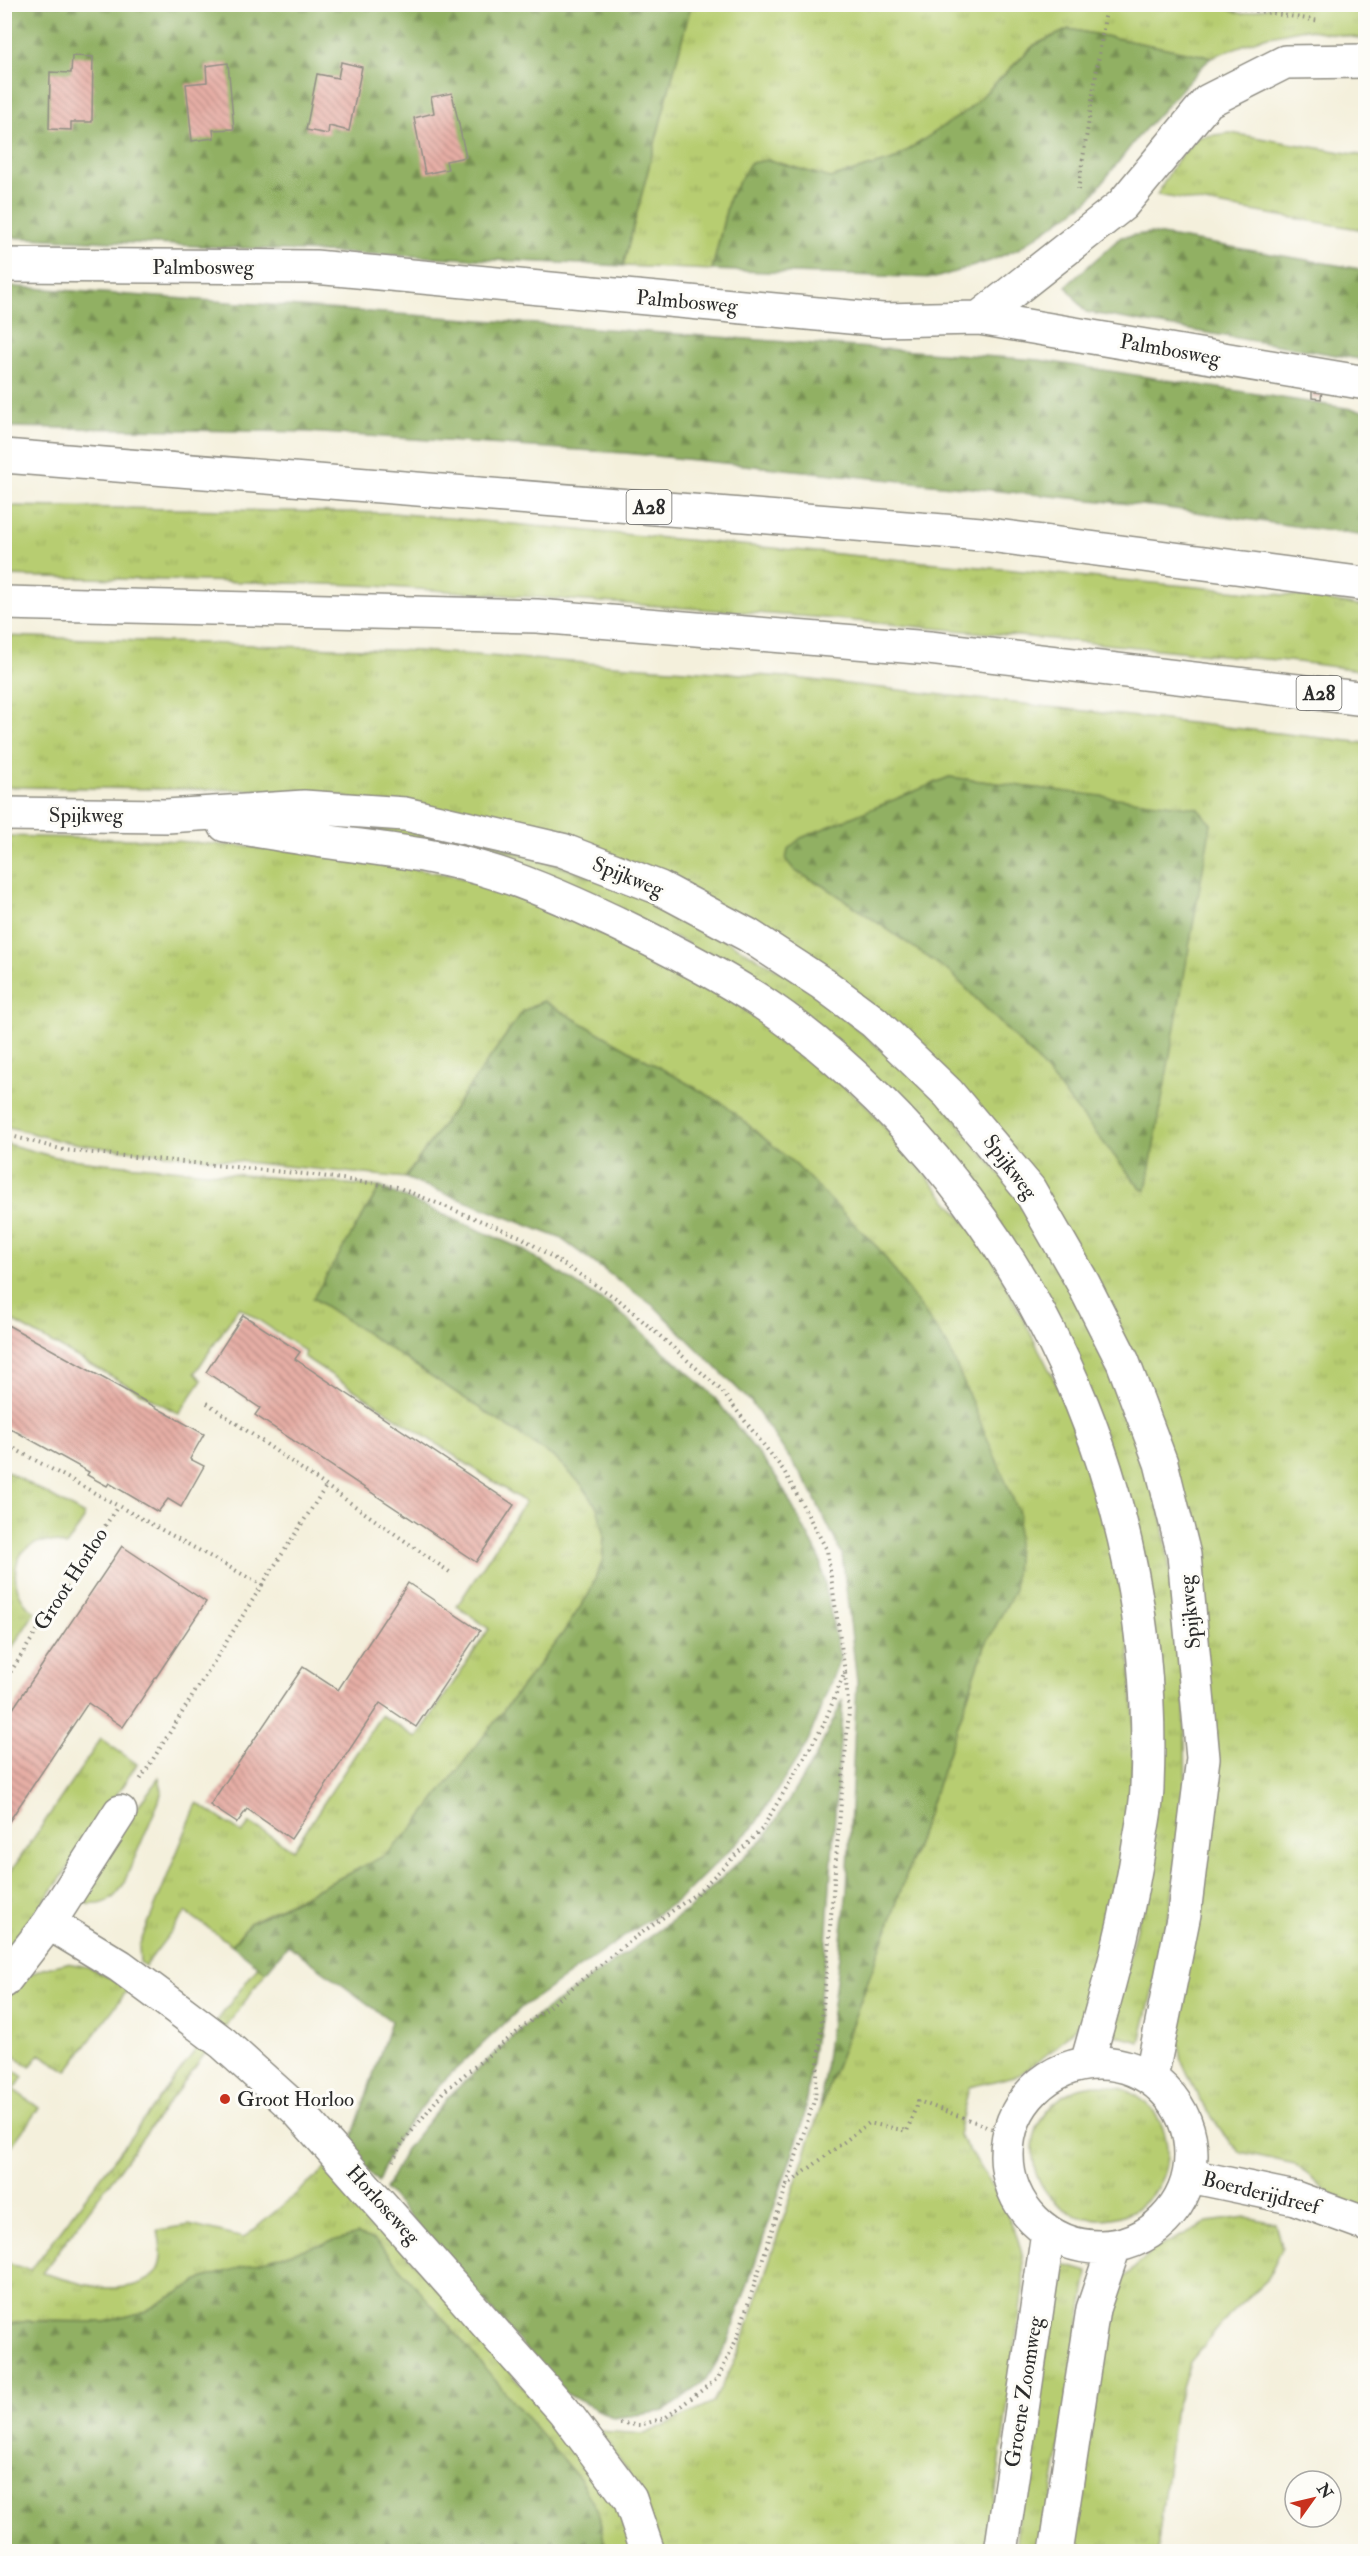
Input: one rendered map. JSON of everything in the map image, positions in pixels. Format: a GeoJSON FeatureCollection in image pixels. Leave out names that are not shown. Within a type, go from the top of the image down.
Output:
{"type":"FeatureCollection","features":[{"type":"Feature","properties":{"kind":"main road"},"geometry":{"type":"LineString","coordinates":[[979,318],[1122,205],[1208,100],[1285,62],[1365,61]]}},
{"type":"Feature","properties":{"kind":"main road","name":"Palmbosweg"},"geometry":{"type":"LineString","coordinates":[[4,265],[315,267],[882,320],[979,318],[1365,383]]}},
{"type":"Feature","properties":{"kind":"main road","name":"A28"},"geometry":{"type":"LineString","coordinates":[[4,456],[981,534],[1365,584]]}},
{"type":"Feature","properties":{"kind":"main road","name":"A28"},"geometry":{"type":"LineString","coordinates":[[4,603],[537,616],[929,648],[1365,699]]}},
{"type":"Feature","properties":{"kind":"main road","name":"Spijkweg"},"geometry":{"type":"LineString","coordinates":[[4,814],[167,816],[304,807],[405,814],[562,850],[660,888],[748,935],[823,984],[874,1022],[948,1093],[1029,1189],[1083,1283],[1123,1362],[1161,1463],[1184,1555],[1203,1758],[1184,1914],[1151,2078]]}},
{"type":"Feature","properties":{"kind":"main road","name":"Spijkweg"},"geometry":{"type":"LineString","coordinates":[[167,816],[331,842],[413,851],[496,873],[596,913],[691,960],[792,1024],[886,1107],[927,1148],[968,1200],[1021,1277],[1068,1368],[1108,1471],[1135,1594],[1145,1675],[1147,1788],[1135,1872],[1121,1938],[1087,2063]]}},
{"type":"Feature","properties":{"kind":"main road"},"geometry":{"type":"LineString","coordinates":[[4,1981],[49,1923],[120,1812]]}},
{"type":"Feature","properties":{"kind":"main road","name":"Horloseweg"},"geometry":{"type":"LineString","coordinates":[[49,1923],[120,1966],[223,2043],[297,2109],[377,2197],[572,2421],[630,2499],[648,2552]]}},
{"type":"Feature","properties":{"kind":"main road"},"geometry":{"type":"LineString","coordinates":[[1087,2063],[1120,2064],[1151,2078],[1177,2104],[1191,2139],[1190,2176],[1175,2209],[1148,2234],[1114,2247],[1080,2246],[1048,2233],[1028,2214],[1013,2190],[1006,2163],[1008,2134],[1018,2108],[1036,2086],[1060,2070],[1087,2063]]}},
{"type":"Feature","properties":{"kind":"main road","name":"Boerderijdreef"},"geometry":{"type":"LineString","coordinates":[[1190,2176],[1295,2198],[1365,2224]]}},
{"type":"Feature","properties":{"kind":"main road","name":"Groene Zoomweg"},"geometry":{"type":"LineString","coordinates":[[1001,2552],[1048,2233]]}},
{"type":"Feature","properties":{"kind":"main road"},"geometry":{"type":"LineString","coordinates":[[1056,2552],[1093,2309],[1114,2247]]}},
{"type":"Feature","properties":{"kind":"path"},"geometry":{"type":"LineString","coordinates":[[1069,246],[1107,4]]}},
{"type":"Feature","properties":{"kind":"path"},"geometry":{"type":"LineString","coordinates":[[1214,4],[1330,23]]}},
{"type":"Feature","properties":{"kind":"path"},"geometry":{"type":"LineString","coordinates":[[4,1134],[64,1150],[314,1175],[397,1187],[521,1237],[619,1300],[720,1389],[784,1471],[826,1550],[849,1711],[815,2098],[736,2338],[718,2378],[665,2418],[639,2424],[572,2421]]}},
{"type":"Feature","properties":{"kind":"path"},"geometry":{"type":"LineString","coordinates":[[207,1403],[325,1488],[450,1573]]}},
{"type":"Feature","properties":{"kind":"path","name":"Groot Horloo"},"geometry":{"type":"LineString","coordinates":[[4,1443],[262,1584]]}},
{"type":"Feature","properties":{"kind":"path"},"geometry":{"type":"LineString","coordinates":[[120,1812],[262,1584],[325,1488]]}},
{"type":"Feature","properties":{"kind":"path","name":"Groot Horloo"},"geometry":{"type":"LineString","coordinates":[[4,1682],[118,1506]]}},
{"type":"Feature","properties":{"kind":"path"},"geometry":{"type":"LineString","coordinates":[[377,2197],[400,2146],[443,2092],[626,1944],[697,1893],[762,1829],[823,1726],[844,1672]]}},
{"type":"Feature","properties":{"kind":"path"},"geometry":{"type":"LineString","coordinates":[[786,2186],[869,2123],[907,2131],[918,2101],[1008,2134]]}},
{"type":"Feature","properties":{"kind":"green space"},"geometry":{"type":"Polygon","coordinates":[[[1214,4],[1243,14],[1275,5],[1365,5],[1365,39],[1304,29],[1265,37],[1211,57],[1069,29],[1034,45],[968,110],[893,160],[830,178],[770,160],[729,198],[712,270],[623,266],[691,5],[1214,4]]]}},
{"type":"Feature","properties":{"kind":"green space"},"geometry":{"type":"Polygon","coordinates":[[[5,5],[691,5],[623,266],[5,237],[5,5]]]}},
{"type":"Feature","properties":{"kind":"green space"},"geometry":{"type":"Polygon","coordinates":[[[1069,29],[1211,57],[1137,138],[1088,201],[1018,249],[990,261],[935,278],[712,270],[729,198],[750,163],[769,160],[830,178],[893,160],[968,110],[1035,45],[1069,29]]]}},
{"type":"Feature","properties":{"kind":"green space"},"geometry":{"type":"Polygon","coordinates":[[[1230,133],[1365,156],[1365,230],[1157,195],[1175,163],[1198,137],[1230,133]]]}},
{"type":"Feature","properties":{"kind":"green space"},"geometry":{"type":"Polygon","coordinates":[[[1150,233],[1365,270],[1365,360],[1086,312],[1066,286],[1121,237],[1150,233]]]}},
{"type":"Feature","properties":{"kind":"green space"},"geometry":{"type":"Polygon","coordinates":[[[5,286],[1039,360],[1365,411],[1365,536],[1160,507],[625,453],[307,432],[5,427],[5,286]]]}},
{"type":"Feature","properties":{"kind":"green space"},"geometry":{"type":"Polygon","coordinates":[[[5,506],[393,513],[1306,597],[1365,607],[1365,671],[1298,662],[813,617],[361,585],[5,576],[5,506]]]}},
{"type":"Feature","properties":{"kind":"green space"},"geometry":{"type":"Polygon","coordinates":[[[5,636],[418,651],[785,677],[1365,743],[1365,2215],[1343,2204],[1295,2164],[1241,2152],[1230,2143],[1198,2097],[1182,2061],[1176,2029],[1205,1620],[1074,1239],[782,939],[338,795],[255,790],[5,787],[5,636]],[[949,777],[922,789],[795,871],[827,888],[951,973],[1036,1059],[1211,824],[1197,809],[949,777]]]}},
{"type":"Feature","properties":{"kind":"green space"},"geometry":{"type":"Polygon","coordinates":[[[949,777],[1197,808],[1211,824],[1146,1190],[1141,1189],[1036,1059],[951,973],[827,888],[795,871],[786,860],[788,849],[801,838],[949,777]]]}},
{"type":"Feature","properties":{"kind":"green space"},"geometry":{"type":"Polygon","coordinates":[[[303,824],[401,826],[549,861],[662,904],[810,988],[938,1099],[1007,1183],[1054,1254],[1120,1385],[1163,1523],[1184,1671],[1186,1808],[1165,1939],[1140,2042],[1111,2034],[1140,1912],[1136,1526],[985,1205],[684,941],[303,824]]]}},
{"type":"Feature","properties":{"kind":"green space"},"geometry":{"type":"Polygon","coordinates":[[[4,836],[162,840],[291,850],[451,875],[515,893],[710,985],[775,1031],[866,1105],[986,1246],[1058,1387],[1108,1519],[1127,1626],[1134,1716],[1131,1818],[1104,1970],[1081,2021],[1054,2049],[1019,2075],[969,2087],[958,2135],[977,2161],[1005,2209],[1018,2241],[1023,2263],[1023,2288],[988,2551],[661,2551],[628,2474],[599,2431],[645,2434],[713,2403],[739,2352],[820,2109],[890,1922],[985,1646],[1014,1591],[797,1166],[722,1103],[543,1001],[523,1011],[405,1178],[106,1148],[61,1141],[5,1126],[4,836]]]}},
{"type":"Feature","properties":{"kind":"green space"},"geometry":{"type":"Polygon","coordinates":[[[543,1001],[722,1103],[797,1166],[880,1250],[948,1346],[1019,1513],[1014,1591],[985,1646],[890,1922],[820,2109],[847,1891],[857,1682],[842,1554],[808,1485],[751,1402],[655,1307],[560,1238],[405,1178],[523,1011],[543,1001]]]}},
{"type":"Feature","properties":{"kind":"green space"},"geometry":{"type":"Polygon","coordinates":[[[4,1143],[55,1157],[103,1163],[380,1187],[314,1298],[555,1458],[582,1485],[597,1507],[604,1531],[603,1559],[589,1594],[563,1633],[414,1827],[386,1855],[250,1922],[232,1945],[186,1912],[145,1966],[140,1962],[139,1946],[197,1803],[242,1833],[250,1823],[293,1850],[381,1715],[417,1738],[489,1629],[457,1606],[525,1502],[304,1357],[306,1352],[239,1307],[195,1373],[202,1380],[179,1414],[5,1317],[4,1143]]]}},
{"type":"Feature","properties":{"kind":"green space"},"geometry":{"type":"Polygon","coordinates":[[[380,1187],[520,1248],[616,1309],[711,1393],[777,1478],[819,1556],[840,1658],[807,1744],[754,1826],[682,1897],[522,2007],[440,2084],[396,2140],[378,2182],[348,2150],[391,2021],[288,1945],[266,1972],[232,1945],[250,1923],[386,1855],[414,1827],[563,1633],[589,1594],[603,1559],[604,1531],[597,1507],[582,1485],[555,1458],[313,1298],[380,1187]]]}},
{"type":"Feature","properties":{"kind":"green space"},"geometry":{"type":"Polygon","coordinates":[[[5,1470],[84,1515],[84,1519],[66,1546],[48,1542],[34,1544],[24,1551],[15,1575],[24,1601],[35,1612],[5,1659],[5,1470]]]}},
{"type":"Feature","properties":{"kind":"green space"},"geometry":{"type":"Polygon","coordinates":[[[843,1700],[825,1957],[803,2123],[727,2344],[707,2379],[665,2411],[614,2418],[564,2393],[385,2189],[406,2149],[448,2097],[531,2020],[690,1908],[766,1836],[816,1756],[843,1700]]]}},
{"type":"Feature","properties":{"kind":"green space"},"geometry":{"type":"Polygon","coordinates":[[[101,1739],[137,1764],[64,1874],[5,1954],[5,1880],[101,1739]]]}},
{"type":"Feature","properties":{"kind":"green space"},"geometry":{"type":"Polygon","coordinates":[[[159,1778],[162,1790],[159,1801],[123,1885],[108,1901],[87,1904],[82,1898],[132,1814],[159,1778]]]}},
{"type":"Feature","properties":{"kind":"green space"},"geometry":{"type":"Polygon","coordinates":[[[67,1963],[88,1967],[129,1988],[67,2071],[40,2054],[30,2067],[5,2049],[3,2018],[5,2001],[16,1985],[31,1974],[67,1963]]]}},
{"type":"Feature","properties":{"kind":"green space"},"geometry":{"type":"Polygon","coordinates":[[[258,1966],[266,1972],[225,2029],[216,2022],[258,1966]]]}},
{"type":"Feature","properties":{"kind":"green space"},"geometry":{"type":"Polygon","coordinates":[[[202,2042],[210,2047],[42,2273],[102,2287],[126,2287],[138,2284],[153,2276],[159,2266],[161,2251],[158,2230],[189,2225],[244,2238],[329,2166],[584,2456],[610,2493],[636,2551],[606,2551],[598,2512],[580,2480],[373,2239],[204,2278],[144,2312],[105,2322],[28,2321],[5,2325],[5,2263],[31,2270],[202,2042]]]}},
{"type":"Feature","properties":{"kind":"green space"},"geometry":{"type":"Polygon","coordinates":[[[5,2064],[23,2077],[14,2090],[39,2108],[5,2155],[5,2064]]]}},
{"type":"Feature","properties":{"kind":"green space"},"geometry":{"type":"Polygon","coordinates":[[[1100,2085],[1126,2090],[1148,2104],[1162,2126],[1167,2152],[1162,2178],[1148,2200],[1126,2214],[1100,2219],[1074,2214],[1052,2200],[1038,2178],[1033,2152],[1038,2126],[1052,2104],[1074,2090],[1100,2085]]]}},
{"type":"Feature","properties":{"kind":"green space"},"geometry":{"type":"Polygon","coordinates":[[[1246,2217],[1275,2223],[1282,2249],[1267,2280],[1229,2315],[1190,2362],[1174,2414],[1157,2551],[1072,2552],[1105,2331],[1117,2285],[1153,2250],[1208,2222],[1246,2217]]]}},
{"type":"Feature","properties":{"kind":"green space"},"geometry":{"type":"Polygon","coordinates":[[[357,2234],[373,2239],[383,2248],[580,2480],[598,2512],[606,2551],[5,2551],[5,2325],[28,2321],[105,2322],[144,2312],[204,2278],[357,2234]]]}},
{"type":"Feature","properties":{"kind":"green space"},"geometry":{"type":"Polygon","coordinates":[[[1061,2264],[1088,2272],[1043,2551],[1015,2552],[1021,2488],[1061,2264]]]}},
{"type":"Feature","properties":{"kind":"building"},"geometry":{"type":"Polygon","coordinates":[[[72,56],[93,57],[92,122],[71,122],[71,130],[49,129],[50,72],[71,73],[72,56]]]}},
{"type":"Feature","properties":{"kind":"building"},"geometry":{"type":"Polygon","coordinates":[[[341,62],[362,67],[349,131],[329,126],[328,134],[306,130],[317,74],[338,78],[341,62]]]}},
{"type":"Feature","properties":{"kind":"building"},"geometry":{"type":"Polygon","coordinates":[[[228,63],[234,129],[213,130],[214,138],[192,141],[186,84],[207,82],[206,66],[228,63]]]}},
{"type":"Feature","properties":{"kind":"building"},"geometry":{"type":"Polygon","coordinates":[[[452,93],[466,157],[446,161],[448,169],[425,174],[414,118],[434,113],[431,97],[452,93]]]}},
{"type":"Feature","properties":{"kind":"building"},"geometry":{"type":"Polygon","coordinates":[[[1312,389],[1322,390],[1321,399],[1312,398],[1312,389]]]}},
{"type":"Feature","properties":{"kind":"building"},"geometry":{"type":"Polygon","coordinates":[[[243,1315],[300,1352],[295,1359],[514,1505],[476,1562],[255,1415],[260,1408],[206,1372],[243,1315]]]}},
{"type":"Feature","properties":{"kind":"building"},"geometry":{"type":"Polygon","coordinates":[[[4,1323],[204,1434],[190,1459],[204,1466],[181,1507],[168,1499],[158,1512],[109,1483],[107,1486],[87,1475],[89,1472],[4,1425],[4,1323]]]}},
{"type":"Feature","properties":{"kind":"building"},"geometry":{"type":"Polygon","coordinates":[[[122,1546],[206,1602],[123,1727],[88,1703],[4,1829],[4,1722],[122,1546]]]}},
{"type":"Feature","properties":{"kind":"building"},"geometry":{"type":"Polygon","coordinates":[[[408,1583],[480,1631],[416,1727],[380,1703],[291,1839],[247,1809],[237,1823],[210,1805],[303,1667],[338,1690],[408,1583]]]}},
{"type":"Feature","properties":{"kind":"place","name":"Groot Horloo"},"geometry":{"type":"Point","coordinates":[225,2099]}}]}
